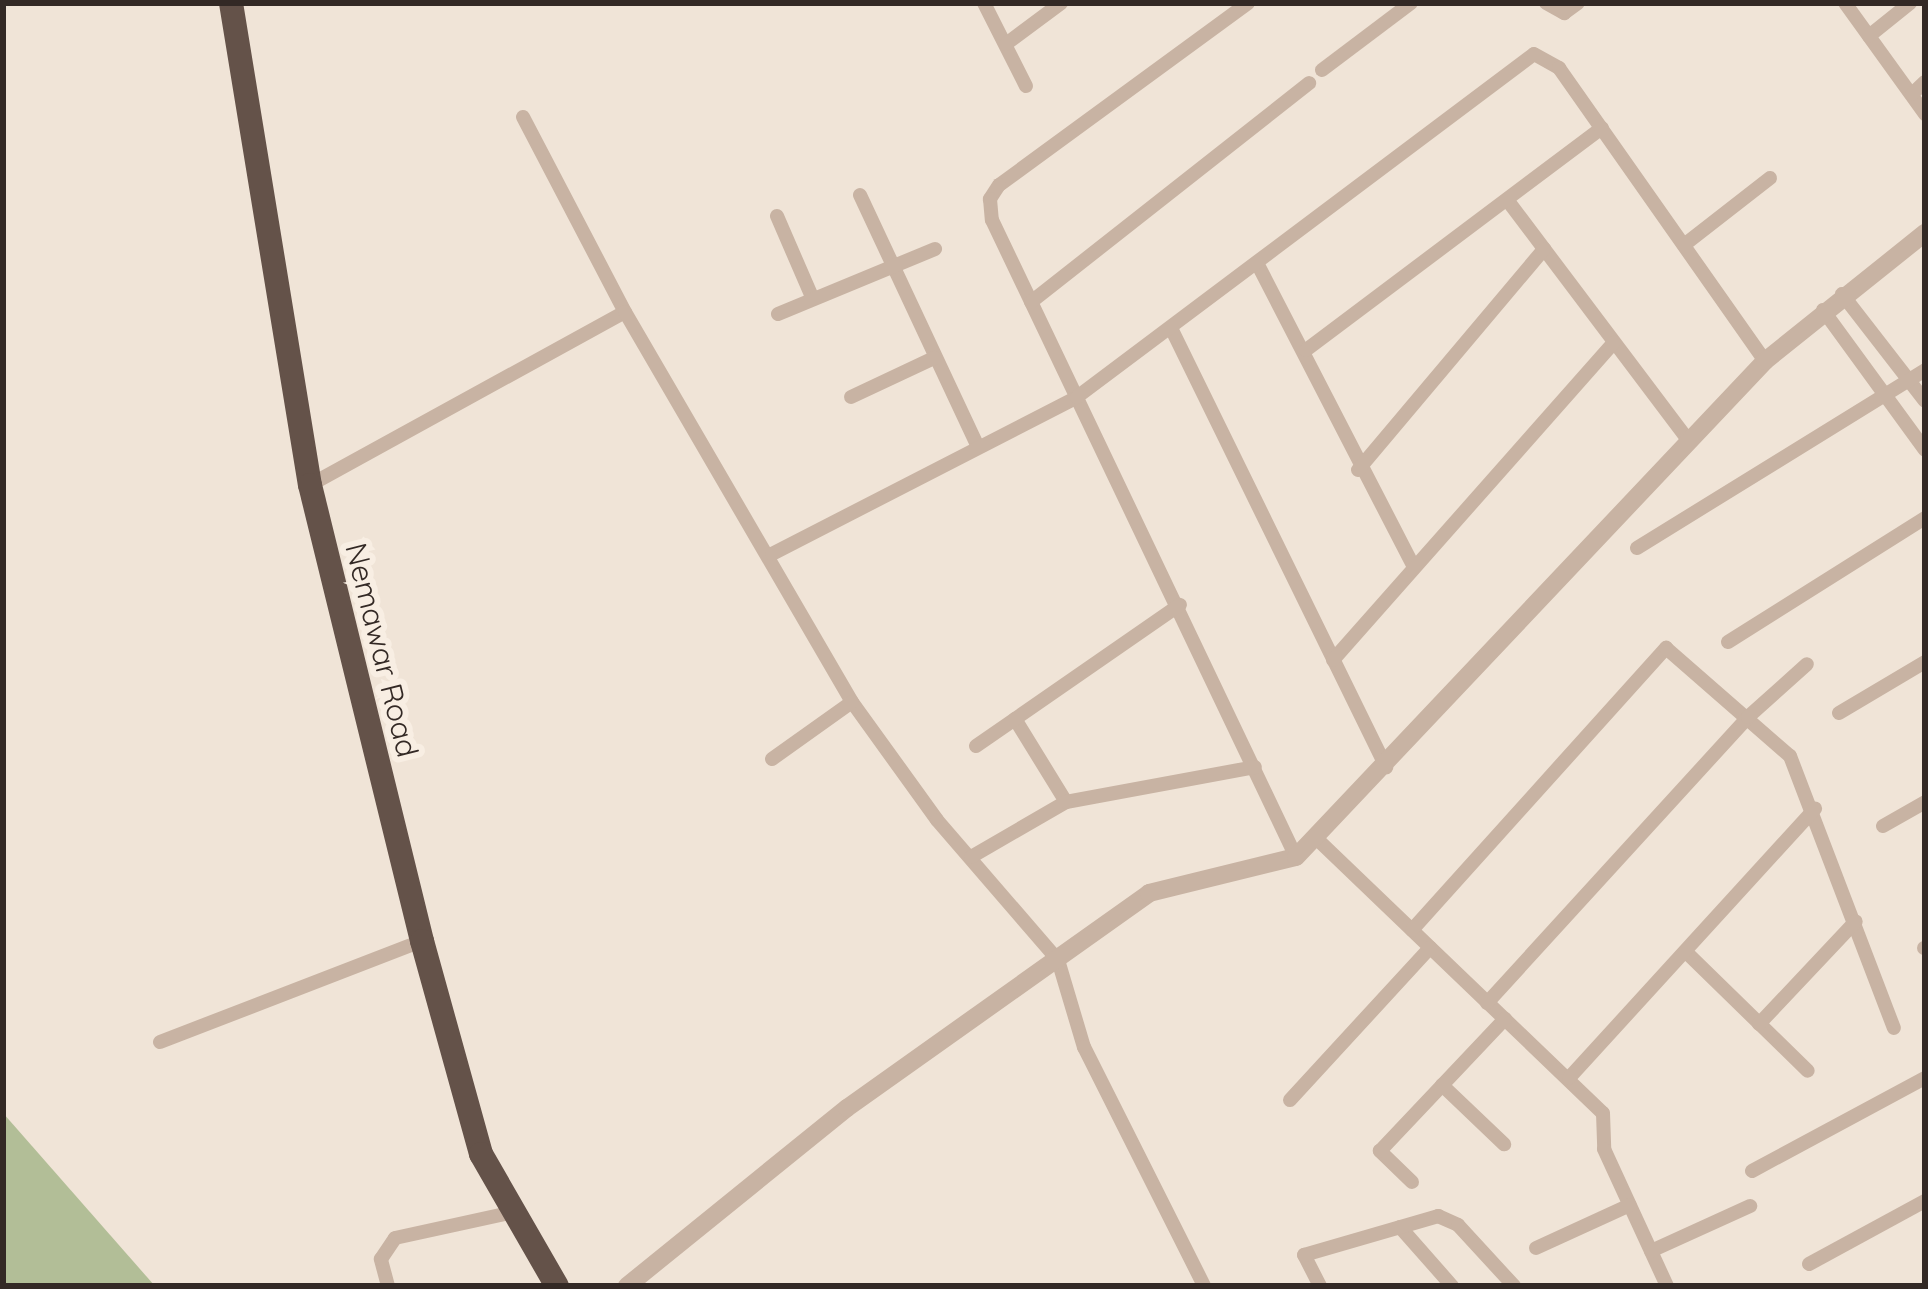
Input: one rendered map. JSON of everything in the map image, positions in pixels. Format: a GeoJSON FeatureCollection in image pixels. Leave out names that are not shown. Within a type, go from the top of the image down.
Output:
{"type":"FeatureCollection","features":[{"type":"Feature","properties":{"kind":"highway","name":"Nemawar Road"},"geometry":{"type":"LineString","coordinates":[[231,3],[310,485],[422,941],[481,1154],[510,1213],[557,1286]]}},
{"type":"Feature","properties":{"kind":"street"},"geometry":{"type":"LineString","coordinates":[[984,3],[1026,86]]}},
{"type":"Feature","properties":{"kind":"street"},"geometry":{"type":"LineString","coordinates":[[1006,44],[1060,3]]}},
{"type":"Feature","properties":{"kind":"street"},"geometry":{"type":"LineString","coordinates":[[1248,3],[999,185],[992,220],[1180,605],[1296,857]]}},
{"type":"Feature","properties":{"kind":"street"},"geometry":{"type":"LineString","coordinates":[[1322,70],[1411,3]]}},
{"type":"Feature","properties":{"kind":"street"},"geometry":{"type":"LineString","coordinates":[[1546,3],[1564,13],[1578,3]]}},
{"type":"Feature","properties":{"kind":"street"},"geometry":{"type":"LineString","coordinates":[[1845,3],[1925,114]]}},
{"type":"Feature","properties":{"kind":"street"},"geometry":{"type":"LineString","coordinates":[[1869,36],[1910,3]]}},
{"type":"Feature","properties":{"kind":"street"},"geometry":{"type":"LineString","coordinates":[[772,554],[1077,397],[1172,330],[1522,58],[1549,58],[1765,361]]}},
{"type":"Feature","properties":{"kind":"street"},"geometry":{"type":"LineString","coordinates":[[1912,94],[1925,82]]}},
{"type":"Feature","properties":{"kind":"street"},"geometry":{"type":"LineString","coordinates":[[1031,302],[1309,83]]}},
{"type":"Feature","properties":{"kind":"street"},"geometry":{"type":"LineString","coordinates":[[523,117],[625,312],[772,554],[852,702],[971,857],[1058,960],[1084,1047],[1204,1286]]}},
{"type":"Feature","properties":{"kind":"street"},"geometry":{"type":"LineString","coordinates":[[1306,350],[1602,128]]}},
{"type":"Feature","properties":{"kind":"street"},"geometry":{"type":"LineString","coordinates":[[1684,245],[1770,178]]}},
{"type":"Feature","properties":{"kind":"street"},"geometry":{"type":"LineString","coordinates":[[860,195],[978,447]]}},
{"type":"Feature","properties":{"kind":"street"},"geometry":{"type":"LineString","coordinates":[[1508,201],[1689,441]]}},
{"type":"Feature","properties":{"kind":"street"},"geometry":{"type":"LineString","coordinates":[[777,216],[813,299]]}},
{"type":"Feature","properties":{"kind":"street"},"geometry":{"type":"LineString","coordinates":[[627,1286],[847,1108],[1170,881],[1296,857],[1765,361],[1842,294],[1925,233]]}},
{"type":"Feature","properties":{"kind":"street"},"geometry":{"type":"LineString","coordinates":[[778,314],[935,249]]}},
{"type":"Feature","properties":{"kind":"street"},"geometry":{"type":"LineString","coordinates":[[1358,470],[1544,249]]}},
{"type":"Feature","properties":{"kind":"street"},"geometry":{"type":"LineString","coordinates":[[1257,263],[1306,350],[1358,470],[1412,562]]}},
{"type":"Feature","properties":{"kind":"street"},"geometry":{"type":"LineString","coordinates":[[1842,294],[1918,374],[1925,401]]}},
{"type":"Feature","properties":{"kind":"street"},"geometry":{"type":"LineString","coordinates":[[1823,310],[1889,391],[1925,450]]}},
{"type":"Feature","properties":{"kind":"street"},"geometry":{"type":"LineString","coordinates":[[310,485],[625,312]]}},
{"type":"Feature","properties":{"kind":"street"},"geometry":{"type":"LineString","coordinates":[[1172,330],[1386,767]]}},
{"type":"Feature","properties":{"kind":"street"},"geometry":{"type":"LineString","coordinates":[[1333,660],[1412,562],[1614,342]]}},
{"type":"Feature","properties":{"kind":"street"},"geometry":{"type":"LineString","coordinates":[[851,398],[934,358]]}},
{"type":"Feature","properties":{"kind":"street"},"geometry":{"type":"LineString","coordinates":[[1637,548],[1918,374]]}},
{"type":"Feature","properties":{"kind":"street"},"geometry":{"type":"LineString","coordinates":[[1728,643],[1925,518]]}},
{"type":"Feature","properties":{"kind":"street"},"geometry":{"type":"LineString","coordinates":[[976,746],[1180,605]]}},
{"type":"Feature","properties":{"kind":"street"},"geometry":{"type":"LineString","coordinates":[[1412,930],[1666,648],[1790,756],[1815,809],[1894,1028]]}},
{"type":"Feature","properties":{"kind":"street"},"geometry":{"type":"LineString","coordinates":[[1839,713],[1925,662]]}},
{"type":"Feature","properties":{"kind":"street"},"geometry":{"type":"LineString","coordinates":[[1487,1003],[1748,717],[1807,664]]}},
{"type":"Feature","properties":{"kind":"street"},"geometry":{"type":"LineString","coordinates":[[772,759],[852,702]]}},
{"type":"Feature","properties":{"kind":"street"},"geometry":{"type":"LineString","coordinates":[[1015,719],[1066,802]]}},
{"type":"Feature","properties":{"kind":"street"},"geometry":{"type":"LineString","coordinates":[[971,857],[1066,802],[1255,767]]}},
{"type":"Feature","properties":{"kind":"street"},"geometry":{"type":"LineString","coordinates":[[1883,826],[1925,802]]}},
{"type":"Feature","properties":{"kind":"street"},"geometry":{"type":"LineString","coordinates":[[1569,1078],[1815,809]]}},
{"type":"Feature","properties":{"kind":"street"},"geometry":{"type":"LineString","coordinates":[[1317,839],[1603,1113],[1604,1149],[1667,1286]]}},
{"type":"Feature","properties":{"kind":"street"},"geometry":{"type":"LineString","coordinates":[[1759,1024],[1856,921]]}},
{"type":"Feature","properties":{"kind":"street"},"geometry":{"type":"LineString","coordinates":[[160,1042],[422,941]]}},
{"type":"Feature","properties":{"kind":"street"},"geometry":{"type":"LineString","coordinates":[[1290,1100],[1430,948]]}},
{"type":"Feature","properties":{"kind":"street"},"geometry":{"type":"LineString","coordinates":[[1686,952],[1808,1071]]}},
{"type":"Feature","properties":{"kind":"street"},"geometry":{"type":"LineString","coordinates":[[1412,1182],[1380,1151],[1505,1019]]}},
{"type":"Feature","properties":{"kind":"street"},"geometry":{"type":"LineString","coordinates":[[1753,1171],[1925,1078]]}},
{"type":"Feature","properties":{"kind":"street"},"geometry":{"type":"LineString","coordinates":[[1442,1085],[1504,1144]]}},
{"type":"Feature","properties":{"kind":"street"},"geometry":{"type":"LineString","coordinates":[[1809,1264],[1925,1201]]}},
{"type":"Feature","properties":{"kind":"street"},"geometry":{"type":"LineString","coordinates":[[1536,1248],[1630,1205]]}},
{"type":"Feature","properties":{"kind":"street"},"geometry":{"type":"LineString","coordinates":[[1651,1251],[1750,1206]]}},
{"type":"Feature","properties":{"kind":"street"},"geometry":{"type":"LineString","coordinates":[[388,1286],[381,1258],[395,1238],[510,1213]]}},
{"type":"Feature","properties":{"kind":"street"},"geometry":{"type":"LineString","coordinates":[[1320,1286],[1304,1255],[1448,1217],[1514,1286]]}},
{"type":"Feature","properties":{"kind":"street"},"geometry":{"type":"LineString","coordinates":[[1400,1227],[1452,1286]]}},
{"type":"Feature","properties":{"kind":"green space"},"geometry":{"type":"Polygon","coordinates":[[[3,1113],[154,1285],[154,1286],[3,1286],[3,1113]]]}}]}
